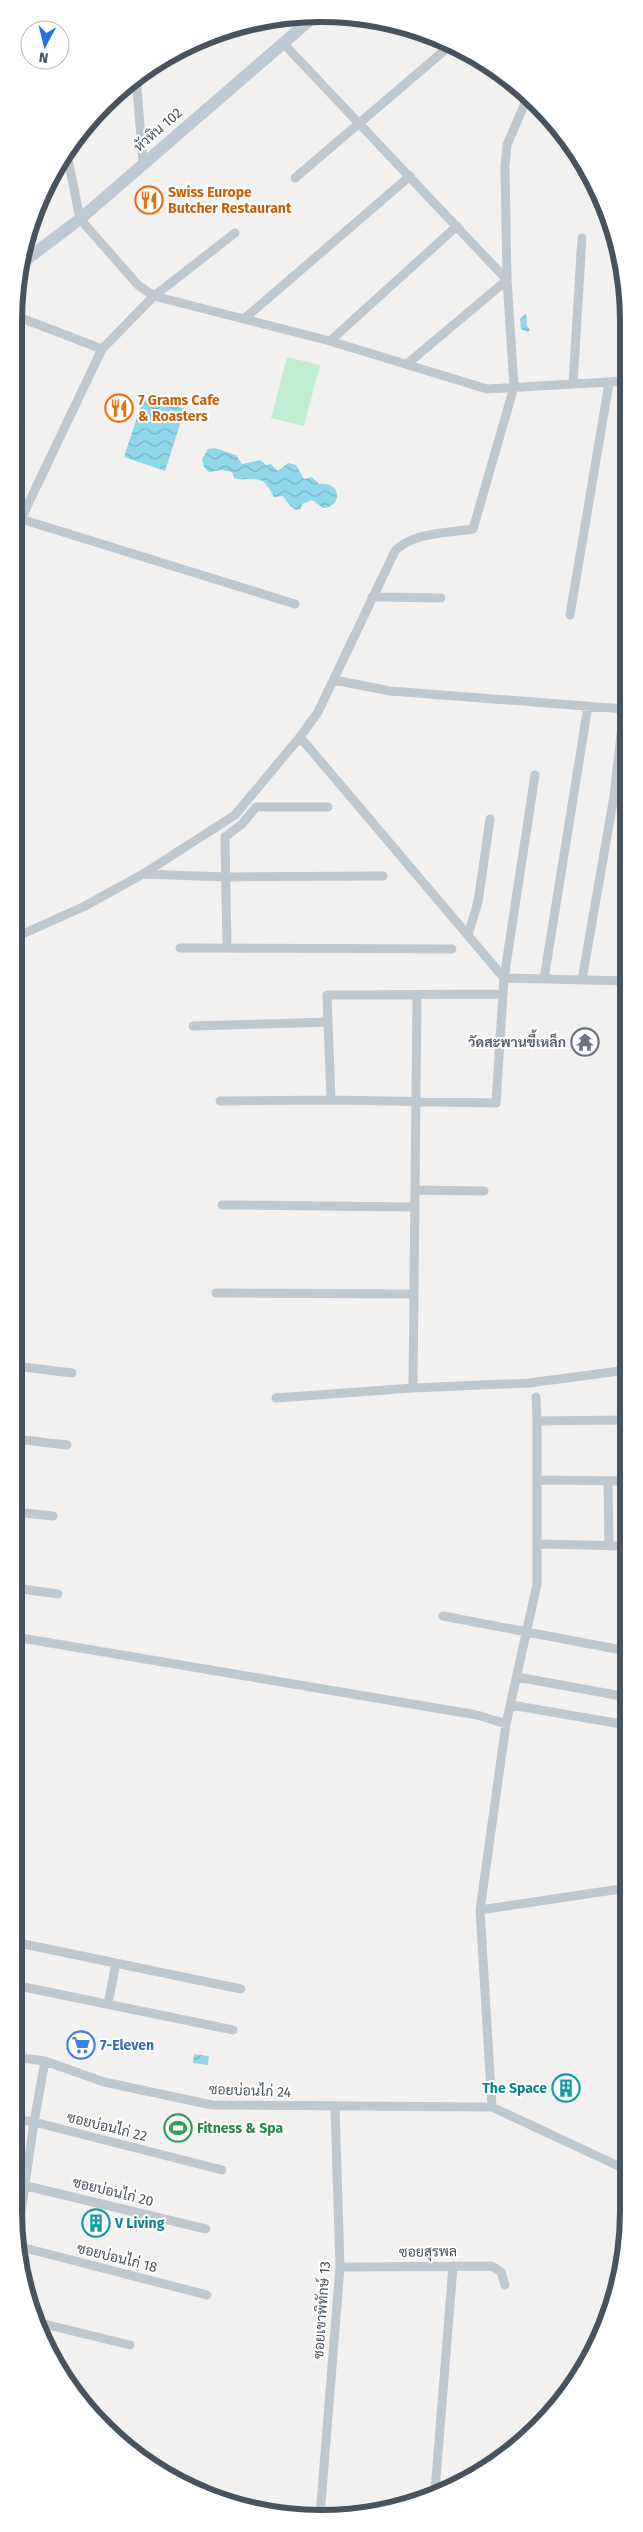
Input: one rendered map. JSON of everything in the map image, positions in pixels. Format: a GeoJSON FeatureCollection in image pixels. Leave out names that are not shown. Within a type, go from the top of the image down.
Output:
{"type":"FeatureCollection","features":[{"type":"Feature","properties":{"kind":"street","name":"หัวหิน 102"},"geometry":{"type":"LineString","coordinates":[[30,257],[80,219],[307,23]]}},
{"type":"Feature","properties":{"kind":"street"},"geometry":{"type":"LineString","coordinates":[[283,43],[507,280]]}},
{"type":"Feature","properties":{"kind":"street"},"geometry":{"type":"LineString","coordinates":[[295,178],[446,49]]}},
{"type":"Feature","properties":{"kind":"street"},"geometry":{"type":"LineString","coordinates":[[137,86],[143,163]]}},
{"type":"Feature","properties":{"kind":"street"},"geometry":{"type":"LineString","coordinates":[[22,933],[85,906],[143,874],[235,814],[300,737],[318,712],[394,551],[402,543],[416,538],[473,529],[514,387],[507,280],[505,166],[507,145],[525,103]]}},
{"type":"Feature","properties":{"kind":"street"},"geometry":{"type":"LineString","coordinates":[[69,162],[80,219],[138,285],[154,296],[330,341],[486,389],[620,382]]}},
{"type":"Feature","properties":{"kind":"street"},"geometry":{"type":"LineString","coordinates":[[244,319],[410,176]]}},
{"type":"Feature","properties":{"kind":"street"},"geometry":{"type":"LineString","coordinates":[[330,341],[457,226]]}},
{"type":"Feature","properties":{"kind":"street"},"geometry":{"type":"LineString","coordinates":[[22,517],[102,349],[154,296],[235,233]]}},
{"type":"Feature","properties":{"kind":"street"},"geometry":{"type":"LineString","coordinates":[[573,384],[582,238]]}},
{"type":"Feature","properties":{"kind":"street"},"geometry":{"type":"LineString","coordinates":[[406,364],[507,280]]}},
{"type":"Feature","properties":{"kind":"street"},"geometry":{"type":"LineString","coordinates":[[22,318],[102,349]]}},
{"type":"Feature","properties":{"kind":"street"},"geometry":{"type":"LineString","coordinates":[[570,615],[609,383]]}},
{"type":"Feature","properties":{"kind":"street"},"geometry":{"type":"LineString","coordinates":[[22,524],[295,604]]}},
{"type":"Feature","properties":{"kind":"street"},"geometry":{"type":"LineString","coordinates":[[372,597],[441,598]]}},
{"type":"Feature","properties":{"kind":"street"},"geometry":{"type":"LineString","coordinates":[[334,680],[390,692],[620,707]]}},
{"type":"Feature","properties":{"kind":"street"},"geometry":{"type":"LineString","coordinates":[[544,979],[588,706]]}},
{"type":"Feature","properties":{"kind":"street"},"geometry":{"type":"LineString","coordinates":[[300,737],[504,978],[620,981]]}},
{"type":"Feature","properties":{"kind":"street"},"geometry":{"type":"LineString","coordinates":[[582,980],[614,796],[620,750]]}},
{"type":"Feature","properties":{"kind":"street"},"geometry":{"type":"LineString","coordinates":[[220,1101],[331,1100],[496,1103],[502,994],[535,775]]}},
{"type":"Feature","properties":{"kind":"street"},"geometry":{"type":"LineString","coordinates":[[227,948],[225,837],[242,824],[256,807],[328,807]]}},
{"type":"Feature","properties":{"kind":"street"},"geometry":{"type":"LineString","coordinates":[[468,934],[478,902],[490,820]]}},
{"type":"Feature","properties":{"kind":"street"},"geometry":{"type":"LineString","coordinates":[[143,874],[226,877],[383,876]]}},
{"type":"Feature","properties":{"kind":"street"},"geometry":{"type":"LineString","coordinates":[[180,948],[452,949]]}},
{"type":"Feature","properties":{"kind":"street"},"geometry":{"type":"LineString","coordinates":[[331,1100],[326,996],[502,994]]}},
{"type":"Feature","properties":{"kind":"street"},"geometry":{"type":"LineString","coordinates":[[413,1388],[417,995]]}},
{"type":"Feature","properties":{"kind":"street"},"geometry":{"type":"LineString","coordinates":[[193,1026],[328,1022]]}},
{"type":"Feature","properties":{"kind":"street"},"geometry":{"type":"LineString","coordinates":[[415,1190],[484,1191]]}},
{"type":"Feature","properties":{"kind":"street"},"geometry":{"type":"LineString","coordinates":[[222,1205],[415,1207]]}},
{"type":"Feature","properties":{"kind":"street"},"geometry":{"type":"LineString","coordinates":[[216,1293],[414,1294]]}},
{"type":"Feature","properties":{"kind":"street"},"geometry":{"type":"LineString","coordinates":[[22,1367],[72,1373]]}},
{"type":"Feature","properties":{"kind":"street"},"geometry":{"type":"LineString","coordinates":[[276,1398],[413,1388],[529,1383],[620,1371]]}},
{"type":"Feature","properties":{"kind":"street"},"geometry":{"type":"LineString","coordinates":[[536,1397],[537,1584],[506,1724],[480,1910],[492,2107],[620,2167]]}},
{"type":"Feature","properties":{"kind":"street"},"geometry":{"type":"LineString","coordinates":[[536,1421],[620,1420]]}},
{"type":"Feature","properties":{"kind":"street"},"geometry":{"type":"LineString","coordinates":[[22,1441],[67,1445]]}},
{"type":"Feature","properties":{"kind":"street"},"geometry":{"type":"LineString","coordinates":[[537,1480],[620,1480]]}},
{"type":"Feature","properties":{"kind":"street"},"geometry":{"type":"LineString","coordinates":[[608,1481],[610,1546]]}},
{"type":"Feature","properties":{"kind":"street"},"geometry":{"type":"LineString","coordinates":[[22,1513],[53,1516]]}},
{"type":"Feature","properties":{"kind":"street"},"geometry":{"type":"LineString","coordinates":[[537,1544],[620,1546]]}},
{"type":"Feature","properties":{"kind":"street"},"geometry":{"type":"LineString","coordinates":[[22,1589],[58,1594]]}},
{"type":"Feature","properties":{"kind":"street"},"geometry":{"type":"LineString","coordinates":[[443,1616],[620,1650]]}},
{"type":"Feature","properties":{"kind":"street"},"geometry":{"type":"LineString","coordinates":[[22,1638],[477,1715],[506,1724]]}},
{"type":"Feature","properties":{"kind":"street"},"geometry":{"type":"LineString","coordinates":[[517,1677],[620,1696]]}},
{"type":"Feature","properties":{"kind":"street"},"geometry":{"type":"LineString","coordinates":[[511,1705],[620,1724]]}},
{"type":"Feature","properties":{"kind":"street"},"geometry":{"type":"LineString","coordinates":[[480,1910],[620,1889]]}},
{"type":"Feature","properties":{"kind":"street"},"geometry":{"type":"LineString","coordinates":[[22,1944],[241,1989]]}},
{"type":"Feature","properties":{"kind":"street"},"geometry":{"type":"LineString","coordinates":[[108,2004],[116,1963]]}},
{"type":"Feature","properties":{"kind":"street"},"geometry":{"type":"LineString","coordinates":[[22,1987],[233,2030]]}},
{"type":"Feature","properties":{"kind":"street","name":"ซอยบ่อนไก่ 24"},"geometry":{"type":"LineString","coordinates":[[22,2058],[45,2062],[104,2082],[212,2105],[492,2107]]}},
{"type":"Feature","properties":{"kind":"street"},"geometry":{"type":"LineString","coordinates":[[22,2208],[34,2122],[45,2062]]}},
{"type":"Feature","properties":{"kind":"street","name":"ซอยเขาพิทักษ์ 13"},"geometry":{"type":"LineString","coordinates":[[322,2510],[340,2267],[335,2107]]}},
{"type":"Feature","properties":{"kind":"street","name":"ซอยบ่อนไก่ 22"},"geometry":{"type":"LineString","coordinates":[[22,2120],[222,2170]]}},
{"type":"Feature","properties":{"kind":"street","name":"ซอยบ่อนไก่ 20"},"geometry":{"type":"LineString","coordinates":[[22,2184],[206,2229]]}},
{"type":"Feature","properties":{"kind":"street","name":"ซอยบ่อนไก่ 18"},"geometry":{"type":"LineString","coordinates":[[25,2248],[207,2295]]}},
{"type":"Feature","properties":{"kind":"street"},"geometry":{"type":"LineString","coordinates":[[435,2487],[453,2266]]}},
{"type":"Feature","properties":{"kind":"street","name":"ซอยสุรพล"},"geometry":{"type":"LineString","coordinates":[[340,2267],[492,2266],[501,2272],[505,2285]]}},
{"type":"Feature","properties":{"kind":"street"},"geometry":{"type":"LineString","coordinates":[[45,2324],[130,2345]]}},
{"type":"Feature","properties":{"kind":"green space"},"geometry":{"type":"Polygon","coordinates":[[[287,357],[320,365],[304,426],[271,418],[287,357]]]}},
{"type":"Feature","properties":{"kind":"water"},"geometry":{"type":"Polygon","coordinates":[[[526,313],[527,326],[530,329],[528,332],[521,329],[520,319],[526,313]]]}},
{"type":"Feature","properties":{"kind":"water"},"geometry":{"type":"Polygon","coordinates":[[[144,396],[185,409],[165,471],[124,457],[144,396]]]}},
{"type":"Feature","properties":{"kind":"water"},"geometry":{"type":"Polygon","coordinates":[[[215,448],[236,455],[242,464],[260,460],[266,465],[271,464],[278,471],[288,463],[296,465],[304,479],[312,477],[319,484],[332,486],[336,490],[337,499],[330,507],[323,508],[312,500],[302,504],[301,509],[296,510],[290,506],[283,496],[274,497],[264,482],[257,479],[236,479],[232,472],[222,470],[209,472],[204,467],[202,459],[208,449],[215,448]]]}},
{"type":"Feature","properties":{"kind":"water"},"geometry":{"type":"Polygon","coordinates":[[[194,2054],[209,2056],[208,2065],[193,2063],[194,2054]]]}},
{"type":"Feature","properties":{"kind":"place","name":"Swiss Europe Butcher Restaurant"},"geometry":{"type":"Point","coordinates":[149,200]}},
{"type":"Feature","properties":{"kind":"place","name":"7 Grams Cafe & Roasters"},"geometry":{"type":"Point","coordinates":[119,408]}},
{"type":"Feature","properties":{"kind":"place","name":"วัดสะพานขี้เหล็ก"},"geometry":{"type":"Point","coordinates":[585,1042]}},
{"type":"Feature","properties":{"kind":"place","name":"7-Eleven"},"geometry":{"type":"Point","coordinates":[81,2045]}},
{"type":"Feature","properties":{"kind":"place","name":"The Space"},"geometry":{"type":"Point","coordinates":[566,2088]}},
{"type":"Feature","properties":{"kind":"place","name":"Fitness & Spa"},"geometry":{"type":"Point","coordinates":[178,2128]}},
{"type":"Feature","properties":{"kind":"place","name":"V Living"},"geometry":{"type":"Point","coordinates":[96,2223]}}]}
